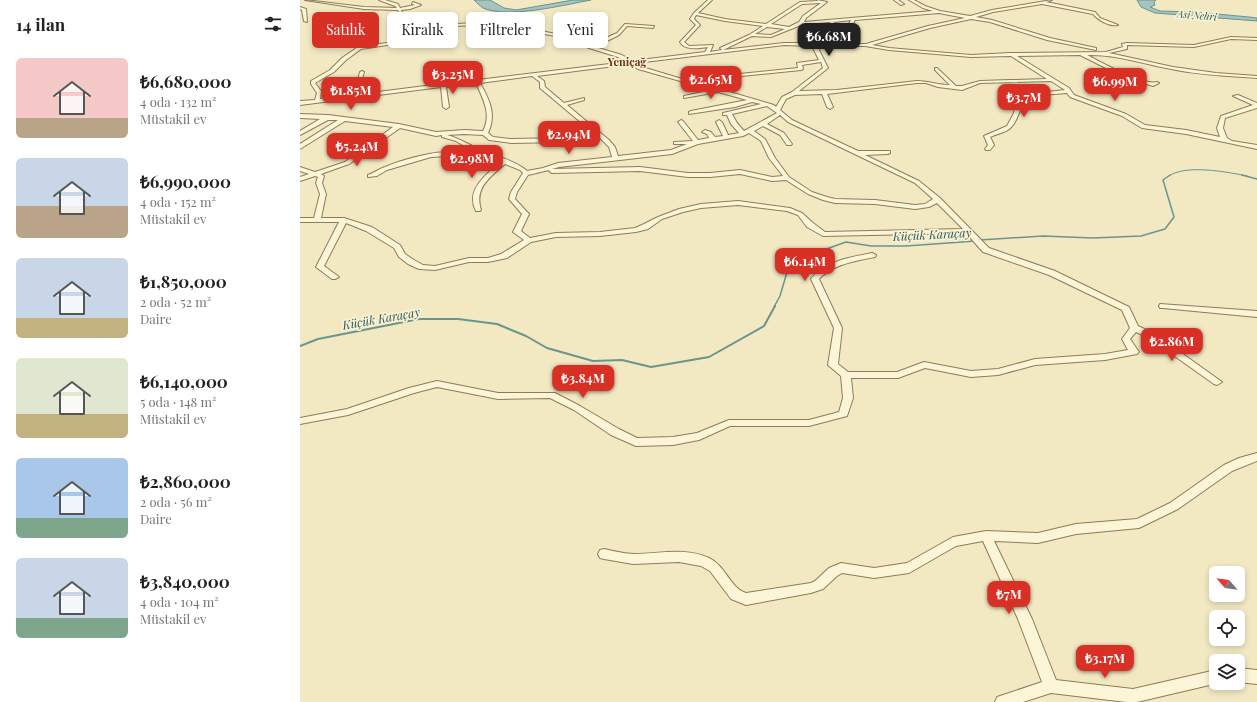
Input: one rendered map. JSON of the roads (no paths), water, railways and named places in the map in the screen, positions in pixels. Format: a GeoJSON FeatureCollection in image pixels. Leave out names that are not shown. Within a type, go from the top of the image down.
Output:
{"type":"FeatureCollection","features":[{"type":"Feature","properties":{"kind":"street"},"geometry":{"type":"LineString","coordinates":[[307,0],[330,4],[400,10],[419,5],[413,3]]}},
{"type":"Feature","properties":{"kind":"street"},"geometry":{"type":"LineString","coordinates":[[330,4],[342,0]]}},
{"type":"Feature","properties":{"kind":"street"},"geometry":{"type":"LineString","coordinates":[[381,0],[397,5],[404,20],[429,17],[449,20],[458,25],[498,24],[553,34]]}},
{"type":"Feature","properties":{"kind":"street"},"geometry":{"type":"LineString","coordinates":[[420,0],[434,0]]}},
{"type":"Feature","properties":{"kind":"street"},"geometry":{"type":"LineString","coordinates":[[710,0],[695,14],[692,20],[698,25],[682,42],[688,47],[711,46],[710,47],[725,48]]}},
{"type":"Feature","properties":{"kind":"street"},"geometry":{"type":"LineString","coordinates":[[896,0],[902,4]]}},
{"type":"Feature","properties":{"kind":"street"},"geometry":{"type":"LineString","coordinates":[[911,0],[924,7],[939,12],[991,21],[1049,39],[1086,47],[1104,53],[1188,70],[1257,77]]}},
{"type":"Feature","properties":{"kind":"street"},"geometry":{"type":"LineString","coordinates":[[865,45],[923,28],[992,11],[1041,3],[1050,0]]}},
{"type":"Feature","properties":{"kind":"street"},"geometry":{"type":"LineString","coordinates":[[716,53],[767,26],[803,1],[823,1],[824,3],[804,17],[801,23]]}},
{"type":"Feature","properties":{"kind":"street"},"geometry":{"type":"LineString","coordinates":[[1041,3],[1094,12],[1099,19],[1116,25]]}},
{"type":"Feature","properties":{"kind":"street"},"geometry":{"type":"LineString","coordinates":[[301,9],[306,21]]}},
{"type":"Feature","properties":{"kind":"street"},"geometry":{"type":"LineString","coordinates":[[751,35],[768,37],[801,23],[939,12]]}},
{"type":"Feature","properties":{"kind":"street"},"geometry":{"type":"LineString","coordinates":[[695,14],[725,20],[789,28]]}},
{"type":"Feature","properties":{"kind":"street"},"geometry":{"type":"LineString","coordinates":[[864,14],[869,17]]}},
{"type":"Feature","properties":{"kind":"street"},"geometry":{"type":"LineString","coordinates":[[853,45],[848,29],[854,19]]}},
{"type":"Feature","properties":{"kind":"street"},"geometry":{"type":"LineString","coordinates":[[832,21],[835,44]]}},
{"type":"Feature","properties":{"kind":"street"},"geometry":{"type":"LineString","coordinates":[[676,142],[713,139],[743,134],[750,131],[763,124],[778,111],[784,98],[794,93],[826,68],[803,24],[801,23]]}},
{"type":"Feature","properties":{"kind":"street"},"geometry":{"type":"LineString","coordinates":[[608,39],[618,34],[626,25],[653,28]]}},
{"type":"Feature","properties":{"kind":"street"},"geometry":{"type":"LineString","coordinates":[[300,103],[444,84],[533,75],[771,45],[865,45],[889,49],[971,56],[1104,53],[1125,48],[1124,45],[1127,44],[1194,46],[1231,38],[1257,39]]}},
{"type":"Feature","properties":{"kind":"street"},"geometry":{"type":"LineString","coordinates":[[300,115],[316,101],[320,94],[313,82],[332,70],[344,59],[360,48],[387,44]]}},
{"type":"Feature","properties":{"kind":"street"},"geometry":{"type":"LineString","coordinates":[[706,54],[710,47]]}},
{"type":"Feature","properties":{"kind":"street"},"geometry":{"type":"LineString","coordinates":[[594,48],[620,56],[640,68],[768,105],[790,121],[917,182],[938,199],[962,223],[979,245],[986,250],[1052,272],[1126,309],[1134,328],[1152,336],[1217,382]]}},
{"type":"Feature","properties":{"kind":"street"},"geometry":{"type":"LineString","coordinates":[[1080,53],[1128,77],[1153,85],[1157,83]]}},
{"type":"Feature","properties":{"kind":"street"},"geometry":{"type":"LineString","coordinates":[[1010,54],[1052,80],[1068,91],[1072,96],[1082,101],[1124,115],[1144,127],[1186,132],[1257,147]]}},
{"type":"Feature","properties":{"kind":"street"},"geometry":{"type":"LineString","coordinates":[[1130,58],[1138,57]]}},
{"type":"Feature","properties":{"kind":"street"},"geometry":{"type":"LineString","coordinates":[[686,81],[801,69],[799,64],[821,61]]}},
{"type":"Feature","properties":{"kind":"street"},"geometry":{"type":"LineString","coordinates":[[1090,65],[1094,61]]}},
{"type":"Feature","properties":{"kind":"street"},"geometry":{"type":"LineString","coordinates":[[1102,71],[1108,71],[1111,68]]}},
{"type":"Feature","properties":{"kind":"street"},"geometry":{"type":"LineString","coordinates":[[937,69],[955,88]]}},
{"type":"Feature","properties":{"kind":"street"},"geometry":{"type":"LineString","coordinates":[[359,95],[359,83],[362,72]]}},
{"type":"Feature","properties":{"kind":"street"},"geometry":{"type":"LineString","coordinates":[[533,75],[542,82],[542,87],[602,136],[612,147],[615,158]]}},
{"type":"Feature","properties":{"kind":"street"},"geometry":{"type":"LineString","coordinates":[[794,93],[824,93],[917,82],[927,82],[938,86],[955,88],[967,87],[980,82],[1052,80]]}},
{"type":"Feature","properties":{"kind":"street"},"geometry":{"type":"LineString","coordinates":[[477,81],[490,107],[491,118],[485,133]]}},
{"type":"Feature","properties":{"kind":"street"},"geometry":{"type":"LineString","coordinates":[[444,84],[446,107]]}},
{"type":"Feature","properties":{"kind":"street"},"geometry":{"type":"LineString","coordinates":[[686,97],[716,91]]}},
{"type":"Feature","properties":{"kind":"street"},"geometry":{"type":"LineString","coordinates":[[988,149],[991,145],[987,136],[1006,129],[1011,125],[1014,116],[1017,113],[1017,108],[1040,94],[1068,91]]}},
{"type":"Feature","properties":{"kind":"street"},"geometry":{"type":"LineString","coordinates":[[824,93],[830,107]]}},
{"type":"Feature","properties":{"kind":"street"},"geometry":{"type":"LineString","coordinates":[[1236,96],[1257,105]]}},
{"type":"Feature","properties":{"kind":"street"},"geometry":{"type":"LineString","coordinates":[[564,104],[577,102],[582,99]]}},
{"type":"Feature","properties":{"kind":"street"},"geometry":{"type":"LineString","coordinates":[[691,113],[735,105],[751,100]]}},
{"type":"Feature","properties":{"kind":"street"},"geometry":{"type":"LineString","coordinates":[[743,134],[727,114],[768,105]]}},
{"type":"Feature","properties":{"kind":"street"},"geometry":{"type":"LineString","coordinates":[[1224,139],[1220,128],[1223,117],[1257,105]]}},
{"type":"Feature","properties":{"kind":"street"},"geometry":{"type":"LineString","coordinates":[[300,115],[399,126],[436,134],[458,140],[474,149],[522,169],[526,173]]}},
{"type":"Feature","properties":{"kind":"street"},"geometry":{"type":"LineString","coordinates":[[300,133],[328,118]]}},
{"type":"Feature","properties":{"kind":"street"},"geometry":{"type":"LineString","coordinates":[[300,147],[344,119]]}},
{"type":"Feature","properties":{"kind":"street"},"geometry":{"type":"LineString","coordinates":[[681,122],[697,141]]}},
{"type":"Feature","properties":{"kind":"street"},"geometry":{"type":"LineString","coordinates":[[719,122],[726,137]]}},
{"type":"Feature","properties":{"kind":"street"},"geometry":{"type":"LineString","coordinates":[[763,124],[782,134],[790,144]]}},
{"type":"Feature","properties":{"kind":"street"},"geometry":{"type":"LineString","coordinates":[[300,180],[314,173],[347,163],[399,126]]}},
{"type":"Feature","properties":{"kind":"street"},"geometry":{"type":"LineString","coordinates":[[750,131],[763,140],[772,158],[787,178],[810,193],[835,201],[875,202],[914,208],[927,206],[938,199]]}},
{"type":"Feature","properties":{"kind":"street"},"geometry":{"type":"LineString","coordinates":[[436,134],[464,132],[485,133],[491,139],[511,141],[563,140],[602,136]]}},
{"type":"Feature","properties":{"kind":"street"},"geometry":{"type":"LineString","coordinates":[[705,132],[709,133],[713,139]]}},
{"type":"Feature","properties":{"kind":"street"},"geometry":{"type":"LineString","coordinates":[[544,170],[558,165],[672,152],[697,141]]}},
{"type":"Feature","properties":{"kind":"street"},"geometry":{"type":"LineString","coordinates":[[655,147],[657,154]]}},
{"type":"Feature","properties":{"kind":"street"},"geometry":{"type":"LineString","coordinates":[[370,176],[375,176],[384,169],[408,160],[431,155],[463,153],[474,149]]}},
{"type":"Feature","properties":{"kind":"street"},"geometry":{"type":"LineString","coordinates":[[857,153],[888,152]]}},
{"type":"Feature","properties":{"kind":"street"},"geometry":{"type":"LineString","coordinates":[[478,210],[475,204],[479,184],[505,161]]}},
{"type":"Feature","properties":{"kind":"street"},"geometry":{"type":"LineString","coordinates":[[300,169],[320,176],[319,183],[324,194],[318,220]]}},
{"type":"Feature","properties":{"kind":"street"},"geometry":{"type":"LineString","coordinates":[[529,240],[517,232],[526,214],[512,199],[514,192],[526,173],[544,170],[640,169],[688,175],[710,175],[740,172],[772,179],[787,178]]}},
{"type":"Feature","properties":{"kind":"street"},"geometry":{"type":"LineString","coordinates":[[300,220],[344,220],[369,229],[397,247],[402,255],[411,262],[422,267],[435,268],[469,260],[488,260],[504,256],[529,240],[556,235],[600,234],[636,230],[645,227],[660,218],[681,210],[738,203],[788,209],[800,214],[810,225],[823,234],[969,233]]}},
{"type":"Feature","properties":{"kind":"street"},"geometry":{"type":"LineString","coordinates":[[335,277],[320,267],[344,220]]}},
{"type":"Feature","properties":{"kind":"street"},"geometry":{"type":"LineString","coordinates":[[872,255],[850,260],[831,267],[818,275],[815,279],[838,328],[833,365],[846,376],[898,375],[924,365],[971,374],[991,372],[1035,362],[1105,357],[1134,352],[1126,339],[1134,328]]}},
{"type":"Feature","properties":{"kind":"street"},"geometry":{"type":"LineString","coordinates":[[1163,306],[1257,314]]}},
{"type":"Feature","properties":{"kind":"street"},"geometry":{"type":"LineString","coordinates":[[300,421],[348,412],[412,390],[438,384],[498,396],[552,395],[577,408],[615,432],[636,442],[673,441],[699,436],[729,424],[809,424],[843,414],[848,398],[846,376]]}},
{"type":"Feature","properties":{"kind":"street"},"geometry":{"type":"LineString","coordinates":[[604,554],[633,559],[679,557],[703,561],[714,567],[735,595],[746,599],[811,588],[819,585],[833,572],[841,568],[874,573],[909,568],[953,542],[986,536],[1038,538],[1076,529],[1139,523],[1174,506],[1228,468],[1243,461],[1257,457]]}},
{"type":"Feature","properties":{"kind":"street"},"geometry":{"type":"LineString","coordinates":[[986,536],[1025,619],[1052,686]]}},
{"type":"Feature","properties":{"kind":"street"},"geometry":{"type":"LineString","coordinates":[[1245,676],[1257,677]]}},
{"type":"Feature","properties":{"kind":"street"},"geometry":{"type":"LineString","coordinates":[[1002,702],[1052,686],[1133,696],[1209,679]]}},
{"type":"Feature","properties":{"kind":"water"},"geometry":{"type":"Polygon","coordinates":[[[474,0],[490,0],[504,8],[516,10],[573,0],[591,0],[521,12],[493,11],[483,8],[474,0]]]}},
{"type":"Feature","properties":{"kind":"water","name":"Asi Nehri"},"geometry":{"type":"Polygon","coordinates":[[[1137,0],[1156,0],[1154,2],[1155,5],[1150,7],[1160,11],[1195,12],[1249,17],[1257,18],[1257,21],[1155,13],[1141,7],[1137,0]]]}},
{"type":"Feature","properties":{"kind":"waterway","name":"Küçük Karaçay"},"geometry":{"type":"LineString","coordinates":[[1169,176],[1176,172],[1185,170],[1218,171],[1244,175]]}},
{"type":"Feature","properties":{"kind":"waterway","name":"Küçük Karaçay"},"geometry":{"type":"LineString","coordinates":[[980,240],[1043,236],[1093,238],[1141,236],[1165,229],[1174,217],[1163,180],[1170,175]]}},
{"type":"Feature","properties":{"kind":"waterway","name":"Küçük Karaçay"},"geometry":{"type":"LineString","coordinates":[[1244,175],[1257,179]]}},
{"type":"Feature","properties":{"kind":"waterway","name":"Küçük Karaçay"},"geometry":{"type":"LineString","coordinates":[[774,307],[780,296],[787,272],[815,253],[846,242],[871,246],[906,246],[976,241]]}},
{"type":"Feature","properties":{"kind":"waterway","name":"Küçük Karaçay"},"geometry":{"type":"LineString","coordinates":[[300,346],[318,339],[419,319],[458,319],[497,324],[526,336],[547,348],[593,361],[622,360],[651,367],[709,357],[764,326],[775,306]]}},
{"type":"Feature","properties":{"kind":"district","name":"Yeniçağ"},"geometry":{"type":"Point","coordinates":[627,61]}}]}
